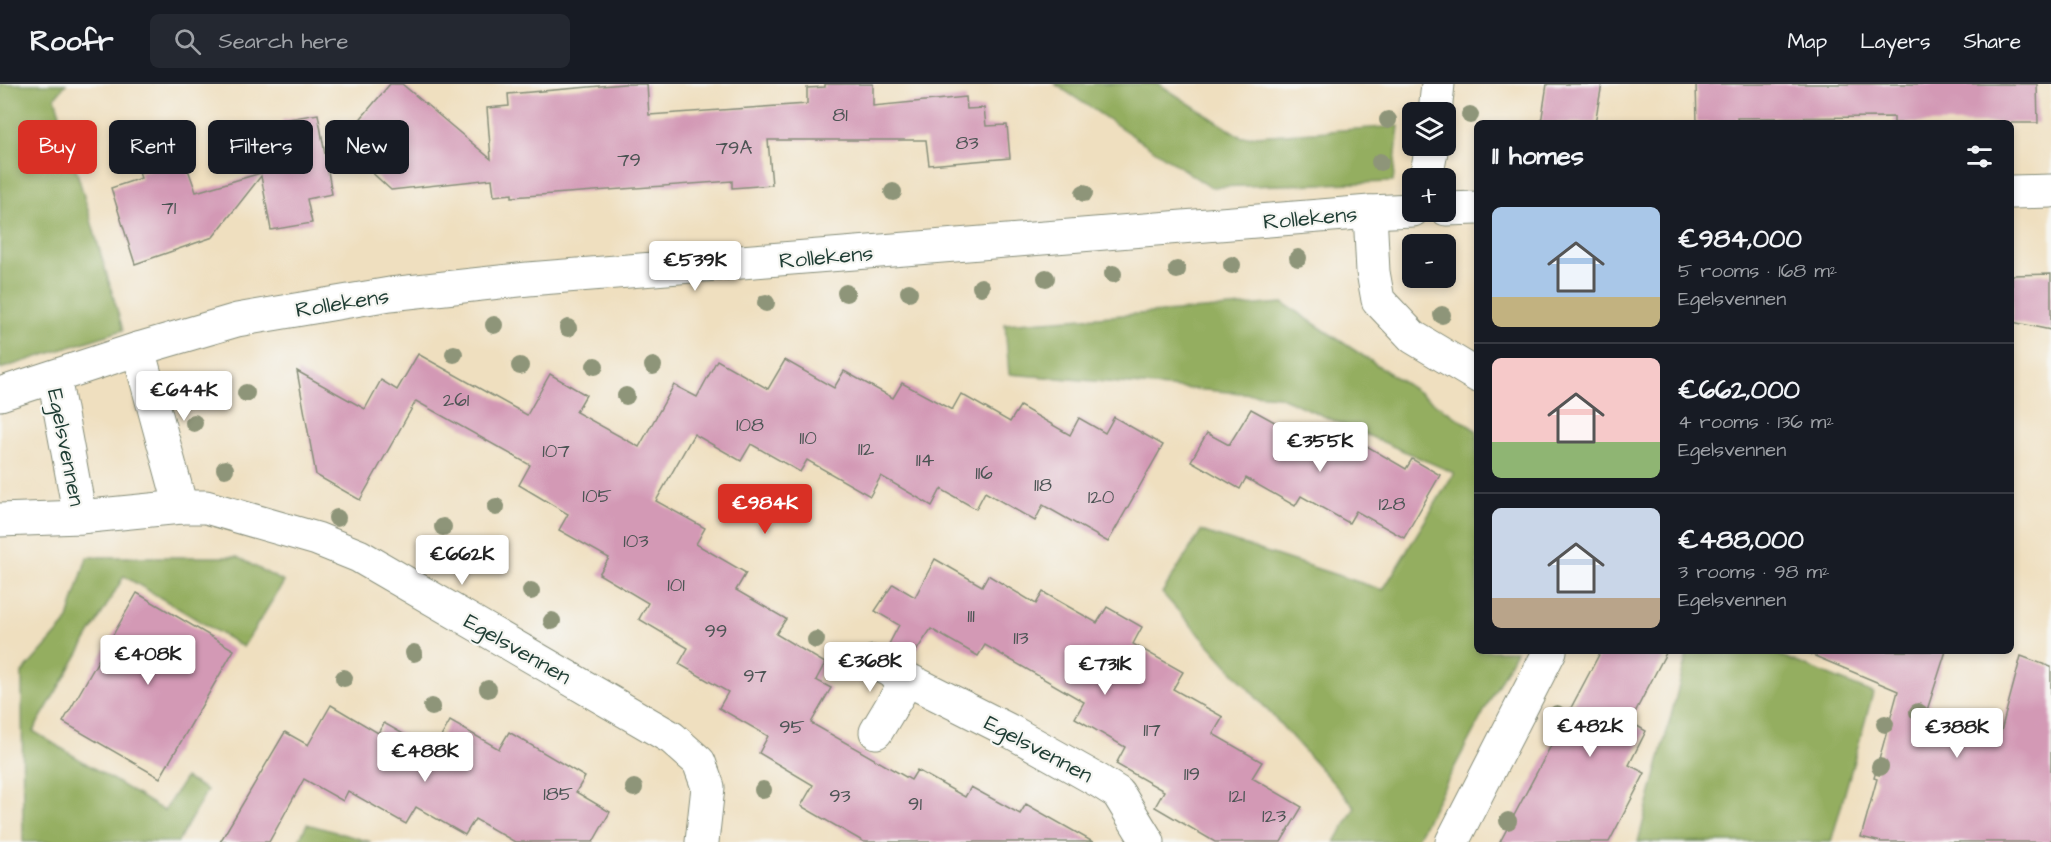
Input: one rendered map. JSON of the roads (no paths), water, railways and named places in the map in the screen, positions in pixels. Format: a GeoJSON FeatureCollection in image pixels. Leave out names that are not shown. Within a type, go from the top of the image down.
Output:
{"type":"FeatureCollection","features":[{"type":"Feature","properties":{"kind":"street"},"geometry":{"type":"LineString","coordinates":[[1436,102],[1438,84]]}},
{"type":"Feature","properties":{"kind":"street"},"geometry":{"type":"LineString","coordinates":[[2014,192],[2051,191]]}},
{"type":"Feature","properties":{"kind":"street"},"geometry":{"type":"LineString","coordinates":[[1456,209],[1474,208]]}},
{"type":"Feature","properties":{"kind":"street","name":"Rollekens"},"geometry":{"type":"LineString","coordinates":[[0,394],[138,349],[237,320],[390,294],[528,279],[1402,211]]}},
{"type":"Feature","properties":{"kind":"street"},"geometry":{"type":"LineString","coordinates":[[1370,212],[1373,272],[1378,300],[1413,337],[1474,374]]}},
{"type":"Feature","properties":{"kind":"street"},"geometry":{"type":"LineString","coordinates":[[138,349],[181,507]]}},
{"type":"Feature","properties":{"kind":"street","name":"Egelsvennen"},"geometry":{"type":"LineString","coordinates":[[54,377],[80,517]]}},
{"type":"Feature","properties":{"kind":"street","name":"Egelsvennen"},"geometry":{"type":"LineString","coordinates":[[0,520],[80,517],[181,507],[206,507],[317,539],[359,556],[672,738],[699,762],[708,787],[702,842]]}},
{"type":"Feature","properties":{"kind":"street"},"geometry":{"type":"LineString","coordinates":[[1452,842],[1549,654]]}},
{"type":"Feature","properties":{"kind":"street","name":"Egelsvennen"},"geometry":{"type":"LineString","coordinates":[[873,662],[1010,731],[1119,794],[1148,842]]}},
{"type":"Feature","properties":{"kind":"street"},"geometry":{"type":"LineString","coordinates":[[876,732],[907,680]]}}]}
